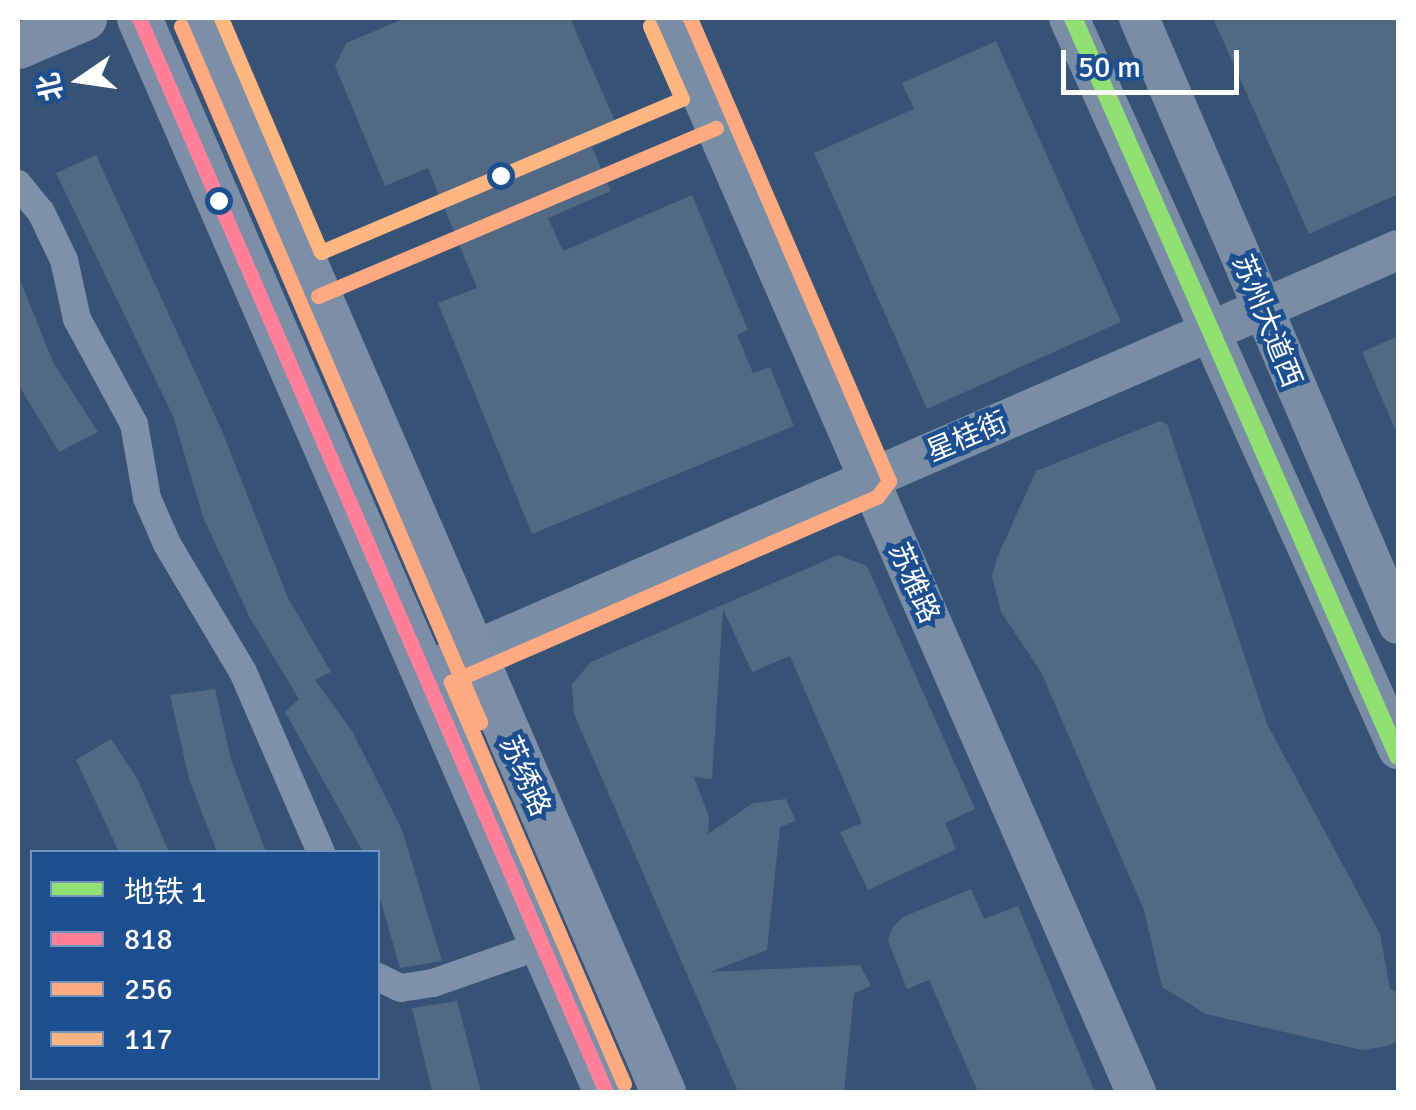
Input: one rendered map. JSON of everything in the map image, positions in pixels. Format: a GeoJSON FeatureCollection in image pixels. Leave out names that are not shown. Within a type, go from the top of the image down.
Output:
{"type":"FeatureCollection","features":[{"type":"Feature","properties":{"kind":"main road"},"geometry":{"type":"LineString","coordinates":[[18,46],[84,18]]}},
{"type":"Feature","properties":{"kind":"main road","name":"苏绣路"},"geometry":{"type":"LineString","coordinates":[[139,18],[606,1092]]}},
{"type":"Feature","properties":{"kind":"main road","name":"苏绣路"},"geometry":{"type":"LineString","coordinates":[[198,18],[663,1092]]}},
{"type":"Feature","properties":{"kind":"street","name":"苏雅路"},"geometry":{"type":"LineString","coordinates":[[668,18],[1136,1092]]}},
{"type":"Feature","properties":{"kind":"street","name":"苏州大道西"},"geometry":{"type":"LineString","coordinates":[[1069,18],[1398,749]]}},
{"type":"Feature","properties":{"kind":"street","name":"苏州大道西"},"geometry":{"type":"LineString","coordinates":[[1138,18],[1259,310],[1398,624]]}},
{"type":"Feature","properties":{"kind":"street"},"geometry":{"type":"LineString","coordinates":[[18,184],[42,212],[64,260],[78,319],[134,424],[147,498],[167,544],[243,672],[319,850]]}},
{"type":"Feature","properties":{"kind":"street","name":"星桂街"},"geometry":{"type":"LineString","coordinates":[[425,672],[1398,250]]}},
{"type":"Feature","properties":{"kind":"street"},"geometry":{"type":"LineString","coordinates":[[380,978],[401,988],[434,983],[542,946]]}},
{"type":"Feature","properties":{"kind":"building"},"geometry":{"type":"Polygon","coordinates":[[[406,18],[570,18],[621,135],[592,147],[611,191],[548,218],[563,251],[692,195],[748,330],[737,335],[753,373],[770,367],[794,426],[532,534],[438,303],[477,288],[428,168],[385,186],[335,66],[346,43],[406,18]]]}},
{"type":"Feature","properties":{"kind":"building"},"geometry":{"type":"Polygon","coordinates":[[[1213,18],[1398,18],[1398,194],[1309,234],[1213,18]]]}},
{"type":"Feature","properties":{"kind":"building"},"geometry":{"type":"Polygon","coordinates":[[[996,41],[1121,322],[927,409],[814,153],[914,109],[902,83],[996,41]]]}},
{"type":"Feature","properties":{"kind":"building"},"geometry":{"type":"Polygon","coordinates":[[[96,155],[222,431],[288,598],[331,672],[315,680],[352,731],[402,830],[442,961],[400,968],[380,898],[380,850],[362,850],[285,712],[299,699],[250,618],[203,517],[173,416],[56,173],[96,155]]]}},
{"type":"Feature","properties":{"kind":"building"},"geometry":{"type":"Polygon","coordinates":[[[18,275],[53,362],[98,432],[59,452],[18,384],[18,275]]]}},
{"type":"Feature","properties":{"kind":"building"},"geometry":{"type":"Polygon","coordinates":[[[1398,336],[1398,436],[1362,352],[1398,336]]]}},
{"type":"Feature","properties":{"kind":"building"},"geometry":{"type":"Polygon","coordinates":[[[1160,421],[1167,424],[1267,724],[1380,934],[1390,989],[1398,993],[1398,1041],[1388,1046],[1362,1050],[1206,1014],[1162,987],[1144,910],[1041,672],[1001,612],[992,576],[1036,471],[1160,421]]]}},
{"type":"Feature","properties":{"kind":"building"},"geometry":{"type":"Polygon","coordinates":[[[838,555],[867,566],[975,809],[945,823],[956,849],[868,890],[840,832],[862,823],[790,656],[752,672],[723,609],[712,779],[694,777],[709,817],[708,834],[753,803],[786,799],[796,821],[780,827],[767,950],[710,972],[860,965],[871,986],[854,993],[844,1092],[738,1092],[574,714],[572,684],[591,662],[838,555]]]}},
{"type":"Feature","properties":{"kind":"building"},"geometry":{"type":"Polygon","coordinates":[[[215,689],[231,760],[265,850],[216,850],[189,779],[170,695],[215,689]]]}},
{"type":"Feature","properties":{"kind":"building"},"geometry":{"type":"Polygon","coordinates":[[[111,739],[138,780],[168,850],[118,850],[76,760],[111,739]]]}},
{"type":"Feature","properties":{"kind":"building"},"geometry":{"type":"Polygon","coordinates":[[[971,889],[984,919],[1018,906],[1095,1092],[978,1092],[929,980],[907,989],[888,941],[892,928],[903,917],[971,889]]]}},
{"type":"Feature","properties":{"kind":"building"},"geometry":{"type":"Polygon","coordinates":[[[457,1001],[481,1092],[432,1092],[412,1008],[457,1001]]]}},
{"type":"Feature","properties":{"kind":"metro line","name":"1"},"geometry":{"type":"LineString","coordinates":[[1073,18],[1398,756]]}},
{"type":"Feature","properties":{"kind":"transit line","name":"818"},"geometry":{"type":"LineString","coordinates":[[139,18],[606,1092]]}},
{"type":"Feature","properties":{"kind":"transit line","name":"117"},"geometry":{"type":"LineString","coordinates":[[221,18],[321,252],[682,99],[650,26]]}},
{"type":"Feature","properties":{"kind":"transit line","name":"256"},"geometry":{"type":"LineString","coordinates":[[624,1084],[451,682],[877,497],[889,481],[690,18]]}},
{"type":"Feature","properties":{"kind":"transit line","name":"256"},"geometry":{"type":"LineString","coordinates":[[181,26],[480,722]]}},
{"type":"Feature","properties":{"kind":"transit line","name":"256"},"geometry":{"type":"LineString","coordinates":[[318,296],[716,128]]}}]}
